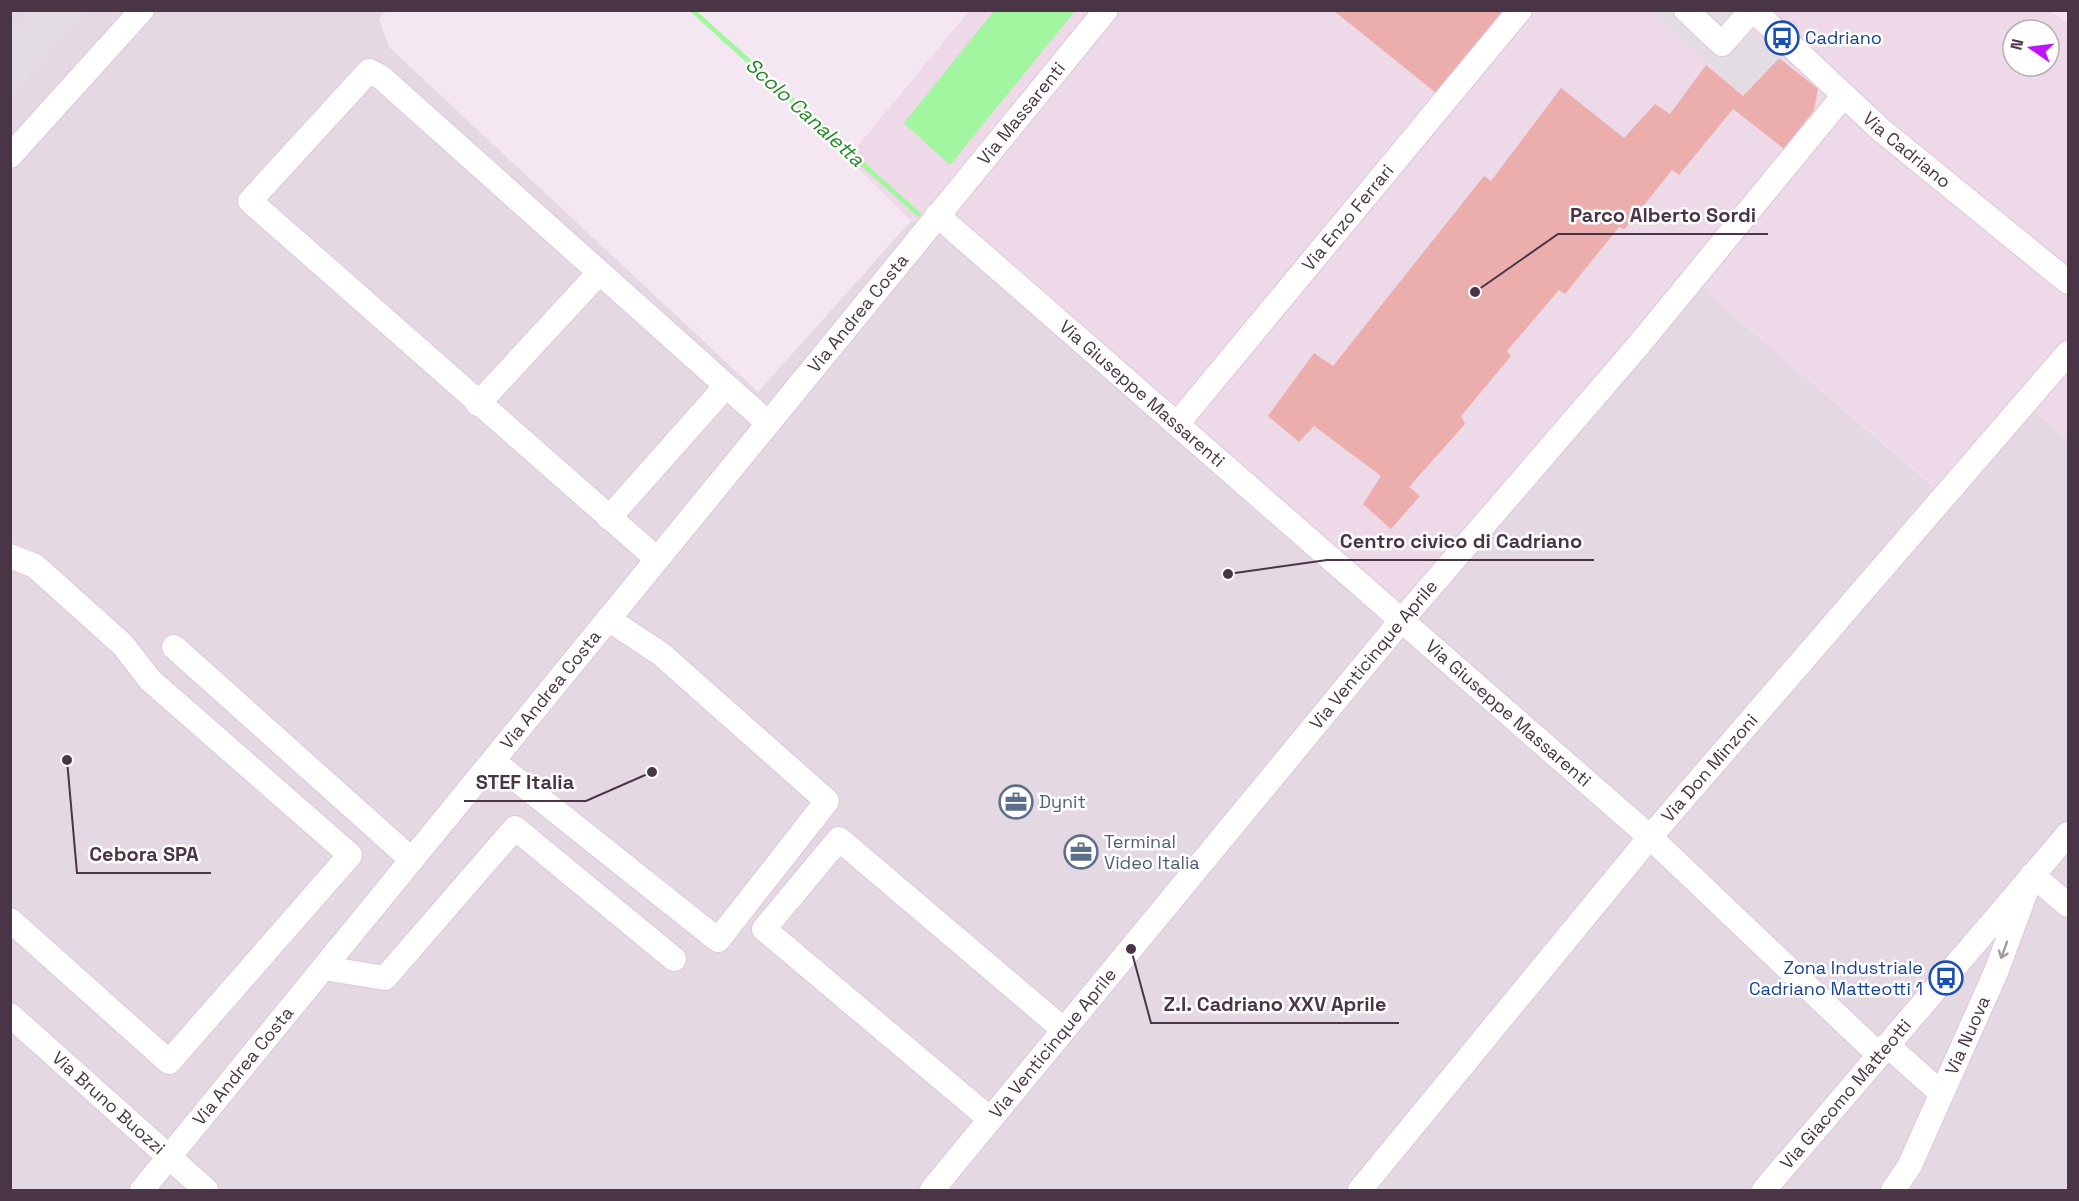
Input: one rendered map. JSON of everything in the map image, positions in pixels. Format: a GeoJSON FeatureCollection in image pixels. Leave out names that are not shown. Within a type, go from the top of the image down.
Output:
{"type":"FeatureCollection","features":[{"type":"Feature","properties":{"kind":"street"},"geometry":{"type":"LineString","coordinates":[[10,156],[142,10]]}},
{"type":"Feature","properties":{"kind":"street","name":"Via Massarenti"},"geometry":{"type":"LineString","coordinates":[[937,215],[1106,10]]}},
{"type":"Feature","properties":{"kind":"street"},"geometry":{"type":"LineString","coordinates":[[1686,10],[1722,44],[1753,10]]}},
{"type":"Feature","properties":{"kind":"street","name":"Via Cadriano"},"geometry":{"type":"LineString","coordinates":[[1753,10],[1880,129],[2068,282]]}},
{"type":"Feature","properties":{"kind":"street","name":"Via Enzo Ferrari"},"geometry":{"type":"LineString","coordinates":[[1177,424],[1516,12]]}},
{"type":"Feature","properties":{"kind":"street"},"geometry":{"type":"LineString","coordinates":[[657,560],[250,201],[369,72],[381,77],[768,423]]}},
{"type":"Feature","properties":{"kind":"street","name":"Via Venticinque Aprile"},"geometry":{"type":"LineString","coordinates":[[932,1191],[1400,622],[1637,347],[1844,95]]}},
{"type":"Feature","properties":{"kind":"street","name":"Via Andrea Costa"},"geometry":{"type":"LineString","coordinates":[[142,1191],[937,215]]}},
{"type":"Feature","properties":{"kind":"street","name":"Via Giuseppe Massarenti"},"geometry":{"type":"LineString","coordinates":[[937,215],[1400,622],[1650,837],[1883,1049],[1940,1092]]}},
{"type":"Feature","properties":{"kind":"street"},"geometry":{"type":"LineString","coordinates":[[478,404],[599,273]]}},
{"type":"Feature","properties":{"kind":"street","name":"Via Don Minzoni"},"geometry":{"type":"LineString","coordinates":[[1360,1191],[1650,837],[2068,353]]}},
{"type":"Feature","properties":{"kind":"street"},"geometry":{"type":"LineString","coordinates":[[609,519],[726,386]]}},
{"type":"Feature","properties":{"kind":"street"},"geometry":{"type":"LineString","coordinates":[[10,556],[35,566],[123,645],[150,680],[350,855],[169,1062],[10,920]]}},
{"type":"Feature","properties":{"kind":"street"},"geometry":{"type":"LineString","coordinates":[[492,761],[718,940],[827,801],[661,654],[608,619]]}},
{"type":"Feature","properties":{"kind":"street"},"geometry":{"type":"LineString","coordinates":[[174,646],[412,860]]}},
{"type":"Feature","properties":{"kind":"street"},"geometry":{"type":"LineString","coordinates":[[324,968],[385,978],[515,828],[674,958]]}},
{"type":"Feature","properties":{"kind":"street","name":"Via Giacomo Matteotti"},"geometry":{"type":"LineString","coordinates":[[1764,1191],[2068,834]]}},
{"type":"Feature","properties":{"kind":"street"},"geometry":{"type":"LineString","coordinates":[[990,1119],[764,929],[839,839],[1064,1030]]}},
{"type":"Feature","properties":{"kind":"street"},"geometry":{"type":"LineString","coordinates":[[2032,875],[2068,905]]}},
{"type":"Feature","properties":{"kind":"street","name":"Via Nuova"},"geometry":{"type":"LineString","coordinates":[[1893,1191],[1909,1167],[1940,1092],[1996,972],[2032,875]]}},
{"type":"Feature","properties":{"kind":"street","name":"Via Bruno Buozzi"},"geometry":{"type":"LineString","coordinates":[[10,1015],[206,1191]]}},
{"type":"Feature","properties":{"kind":"shaded area"},"geometry":{"type":"Polygon","coordinates":[[[10,11],[386,11],[379,19],[389,47],[758,392],[911,221],[957,231],[1406,626],[1690,262],[1707,293],[1940,492],[2031,409],[2068,439],[2068,1190],[11,1190],[10,11]]]}},
{"type":"Feature","properties":{"kind":"shaded area"},"geometry":{"type":"Polygon","coordinates":[[[31,11],[84,11],[11,95],[11,34],[31,11]]]}},
{"type":"Feature","properties":{"kind":"shaded area"},"geometry":{"type":"Polygon","coordinates":[[[969,11],[1334,11],[1446,101],[1525,11],[2051,11],[2060,18],[2001,18],[2001,78],[2061,78],[2061,19],[2068,24],[2068,439],[2031,409],[1941,492],[1707,293],[1690,262],[1406,626],[957,231],[911,221],[848,158],[969,11]]]}},
{"type":"Feature","properties":{"kind":"shaded area"},"geometry":{"type":"Polygon","coordinates":[[[994,11],[1075,11],[950,165],[904,123],[994,11]]]}},
{"type":"Feature","properties":{"kind":"shaded area"},"geometry":{"type":"Polygon","coordinates":[[[1334,11],[1525,11],[1446,101],[1334,11]]]}},
{"type":"Feature","properties":{"kind":"shaded area"},"geometry":{"type":"Polygon","coordinates":[[[1652,11],[1731,11],[1779,58],[1743,96],[1652,11]]]}},
{"type":"Feature","properties":{"kind":"shaded area"},"geometry":{"type":"Polygon","coordinates":[[[1779,58],[1818,89],[1814,110],[1784,149],[1733,109],[1679,175],[1672,170],[1625,229],[1619,227],[1565,294],[1559,290],[1507,351],[1511,356],[1461,416],[1465,424],[1409,487],[1420,496],[1391,529],[1363,504],[1381,476],[1314,426],[1299,442],[1268,416],[1314,353],[1333,366],[1484,176],[1491,181],[1561,88],[1624,138],[1655,104],[1670,114],[1706,65],[1743,96],[1779,58]]]}},
{"type":"Feature","properties":{"kind":"waterway","name":"Scolo Canaletta"},"geometry":{"type":"LineString","coordinates":[[692,10],[918,214]]}},
{"type":"Feature","properties":{"kind":"place","name":"Cadriano"},"geometry":{"type":"Point","coordinates":[1782,38]}},
{"type":"Feature","properties":{"kind":"place","name":"Parco Alberto Sordi"},"geometry":{"type":"Point","coordinates":[1475,292]}},
{"type":"Feature","properties":{"kind":"place","name":"Centro civico di Cadriano"},"geometry":{"type":"Point","coordinates":[1228,574]}},
{"type":"Feature","properties":{"kind":"place","name":"Cebora SPA"},"geometry":{"type":"Point","coordinates":[67,760]}},
{"type":"Feature","properties":{"kind":"place","name":"STEF Italia"},"geometry":{"type":"Point","coordinates":[652,772]}},
{"type":"Feature","properties":{"kind":"place","name":"Dynit"},"geometry":{"type":"Point","coordinates":[1016,802]}},
{"type":"Feature","properties":{"kind":"place","name":"Terminal Video Italia"},"geometry":{"type":"Point","coordinates":[1081,852]}},
{"type":"Feature","properties":{"kind":"place","name":"Z.I. Cadriano XXV Aprile"},"geometry":{"type":"Point","coordinates":[1131,949]}},
{"type":"Feature","properties":{"kind":"place","name":"Zona Industriale Cadriano Matteotti 1"},"geometry":{"type":"Point","coordinates":[1946,978]}}]}
